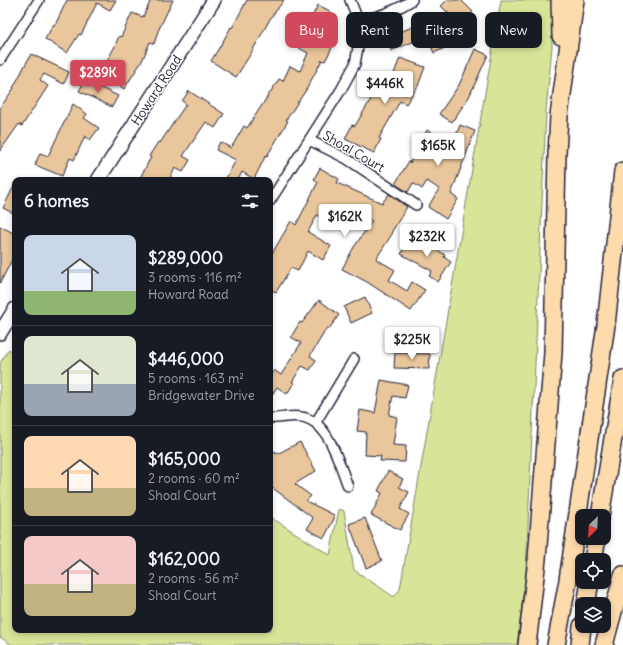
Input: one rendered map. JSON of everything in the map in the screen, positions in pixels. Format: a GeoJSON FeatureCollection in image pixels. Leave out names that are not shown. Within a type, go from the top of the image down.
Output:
{"type":"FeatureCollection","features":[{"type":"Feature","properties":{"kind":"highway"},"geometry":{"type":"LineString","coordinates":[[560,0],[561,94]]}},
{"type":"Feature","properties":{"kind":"highway"},"geometry":{"type":"LineString","coordinates":[[527,645],[537,560],[553,359],[557,154],[561,94],[574,0]]}},
{"type":"Feature","properties":{"kind":"highway"},"geometry":{"type":"LineString","coordinates":[[556,645],[568,580],[606,325],[623,171]]}},
{"type":"Feature","properties":{"kind":"highway"},"geometry":{"type":"LineString","coordinates":[[601,509],[623,379]]}},
{"type":"Feature","properties":{"kind":"highway"},"geometry":{"type":"LineString","coordinates":[[604,645],[623,574]]}},
{"type":"Feature","properties":{"kind":"highway"},"geometry":{"type":"LineString","coordinates":[[580,645],[581,633]]}},
{"type":"Feature","properties":{"kind":"main road","name":"Howard Road"},"geometry":{"type":"LineString","coordinates":[[100,177],[214,0]]}},
{"type":"Feature","properties":{"kind":"main road"},"geometry":{"type":"LineString","coordinates":[[0,333],[12,314]]}},
{"type":"Feature","properties":{"kind":"street"},"geometry":{"type":"LineString","coordinates":[[0,60],[38,0]]}},
{"type":"Feature","properties":{"kind":"street"},"geometry":{"type":"LineString","coordinates":[[350,0],[355,12]]}},
{"type":"Feature","properties":{"kind":"street"},"geometry":{"type":"LineString","coordinates":[[390,12],[400,8],[412,0]]}},
{"type":"Feature","properties":{"kind":"street"},"geometry":{"type":"LineString","coordinates":[[273,196],[344,85],[355,64],[358,48]]}},
{"type":"Feature","properties":{"kind":"street","name":"Shoal Court"},"geometry":{"type":"LineString","coordinates":[[309,140],[347,159],[416,205]]}},
{"type":"Feature","properties":{"kind":"street"},"geometry":{"type":"LineString","coordinates":[[316,422],[354,359]]}},
{"type":"Feature","properties":{"kind":"street"},"geometry":{"type":"LineString","coordinates":[[273,418],[302,417],[316,422],[326,433],[348,486]]}},
{"type":"Feature","properties":{"kind":"green space"},"geometry":{"type":"Polygon","coordinates":[[[501,0],[551,0],[552,47],[546,111],[526,572],[517,645],[12,645],[0,637],[0,363],[9,349],[12,352],[12,633],[273,633],[273,519],[330,555],[339,509],[344,511],[354,570],[394,597],[400,589],[493,48],[542,48],[542,12],[499,12],[501,0]]]}},
{"type":"Feature","properties":{"kind":"building"},"geometry":{"type":"Polygon","coordinates":[[[67,0],[116,0],[110,10],[97,3],[81,35],[79,34],[67,53],[45,39],[54,24],[55,25],[67,0]]]}},
{"type":"Feature","properties":{"kind":"building"},"geometry":{"type":"Polygon","coordinates":[[[151,0],[173,0],[158,31],[154,44],[150,42],[142,61],[124,89],[100,73],[119,36],[121,37],[132,13],[143,17],[151,0]]]}},
{"type":"Feature","properties":{"kind":"building"},"geometry":{"type":"Polygon","coordinates":[[[247,0],[284,0],[270,19],[236,77],[211,61],[231,27],[232,28],[247,0]]]}},
{"type":"Feature","properties":{"kind":"building"},"geometry":{"type":"Polygon","coordinates":[[[447,0],[461,0],[473,12],[447,12],[441,6],[447,0]]]}},
{"type":"Feature","properties":{"kind":"building"},"geometry":{"type":"Polygon","coordinates":[[[318,5],[330,12],[314,12],[318,5]]]}},
{"type":"Feature","properties":{"kind":"building"},"geometry":{"type":"Polygon","coordinates":[[[411,28],[411,43],[403,46],[403,31],[411,28]]]}},
{"type":"Feature","properties":{"kind":"building"},"geometry":{"type":"Polygon","coordinates":[[[299,48],[332,48],[325,61],[322,60],[306,90],[286,120],[288,121],[267,156],[266,155],[255,177],[251,177],[242,172],[240,177],[227,177],[236,160],[216,150],[220,142],[231,148],[244,126],[247,128],[279,79],[283,81],[290,66],[300,71],[308,53],[299,48]]]}},
{"type":"Feature","properties":{"kind":"building"},"geometry":{"type":"Polygon","coordinates":[[[390,48],[398,48],[391,51],[390,48]]]}},
{"type":"Feature","properties":{"kind":"building"},"geometry":{"type":"Polygon","coordinates":[[[432,48],[445,48],[434,53],[432,48]]]}},
{"type":"Feature","properties":{"kind":"building"},"geometry":{"type":"Polygon","coordinates":[[[475,49],[488,55],[469,97],[452,122],[439,114],[459,85],[475,49]]]}},
{"type":"Feature","properties":{"kind":"building"},"geometry":{"type":"Polygon","coordinates":[[[31,54],[69,72],[64,84],[44,74],[40,80],[48,86],[22,126],[19,124],[0,151],[0,108],[14,88],[31,54]]]}},
{"type":"Feature","properties":{"kind":"building"},"geometry":{"type":"Polygon","coordinates":[[[400,58],[425,67],[418,86],[406,104],[400,101],[379,138],[381,139],[374,153],[345,139],[352,125],[355,126],[384,77],[391,81],[400,58]]]}},
{"type":"Feature","properties":{"kind":"building"},"geometry":{"type":"Polygon","coordinates":[[[85,80],[118,96],[112,107],[79,91],[85,80]]]}},
{"type":"Feature","properties":{"kind":"building"},"geometry":{"type":"Polygon","coordinates":[[[189,91],[224,114],[215,128],[206,122],[183,156],[190,160],[183,172],[175,168],[170,177],[141,177],[151,157],[149,156],[158,142],[160,143],[186,104],[182,101],[189,91]]]}},
{"type":"Feature","properties":{"kind":"building"},"geometry":{"type":"Polygon","coordinates":[[[73,104],[87,114],[84,118],[99,128],[90,140],[85,136],[74,160],[70,158],[62,176],[35,165],[40,153],[48,156],[73,104]]]}},
{"type":"Feature","properties":{"kind":"building"},"geometry":{"type":"Polygon","coordinates":[[[460,125],[475,131],[451,194],[458,199],[446,219],[428,207],[439,189],[427,181],[422,189],[413,183],[408,192],[395,184],[409,161],[410,163],[427,130],[453,143],[460,125]]]}},
{"type":"Feature","properties":{"kind":"building"},"geometry":{"type":"Polygon","coordinates":[[[320,168],[339,179],[337,183],[382,203],[389,194],[407,207],[376,259],[395,270],[389,280],[407,291],[412,282],[425,290],[411,311],[367,282],[342,269],[354,247],[372,221],[339,206],[331,223],[317,215],[308,232],[331,246],[323,260],[308,251],[298,271],[291,268],[276,292],[273,290],[273,252],[291,221],[296,225],[318,182],[314,179],[320,168]]]}},
{"type":"Feature","properties":{"kind":"building"},"geometry":{"type":"Polygon","coordinates":[[[12,190],[12,212],[3,208],[12,190]]]}},
{"type":"Feature","properties":{"kind":"building"},"geometry":{"type":"Polygon","coordinates":[[[0,226],[12,232],[12,260],[0,283],[0,226]]]}},
{"type":"Feature","properties":{"kind":"building"},"geometry":{"type":"Polygon","coordinates":[[[411,237],[432,249],[433,247],[445,255],[444,257],[451,262],[438,282],[429,276],[432,271],[401,254],[411,237]]]}},
{"type":"Feature","properties":{"kind":"building"},"geometry":{"type":"Polygon","coordinates":[[[365,297],[372,313],[351,323],[344,307],[365,297]]]}},
{"type":"Feature","properties":{"kind":"building"},"geometry":{"type":"Polygon","coordinates":[[[319,300],[339,315],[329,329],[327,328],[310,356],[316,360],[310,370],[302,366],[292,382],[294,383],[287,394],[277,387],[273,393],[273,372],[274,370],[281,375],[301,343],[291,337],[300,322],[302,323],[319,300]]]}},
{"type":"Feature","properties":{"kind":"building"},"geometry":{"type":"Polygon","coordinates":[[[395,353],[430,354],[429,369],[394,368],[395,353]]]}},
{"type":"Feature","properties":{"kind":"building"},"geometry":{"type":"Polygon","coordinates":[[[381,380],[408,385],[405,398],[393,396],[389,415],[397,417],[393,445],[406,446],[405,462],[380,461],[381,456],[365,455],[366,432],[357,431],[360,410],[375,413],[381,380]]]}},
{"type":"Feature","properties":{"kind":"building"},"geometry":{"type":"Polygon","coordinates":[[[300,442],[316,471],[295,484],[311,496],[306,501],[334,515],[334,519],[324,538],[307,529],[313,518],[273,488],[273,451],[279,453],[300,442]]]}},
{"type":"Feature","properties":{"kind":"building"},"geometry":{"type":"Polygon","coordinates":[[[388,471],[403,479],[399,487],[409,492],[400,509],[409,514],[400,530],[371,515],[382,493],[378,491],[388,471]]]}},
{"type":"Feature","properties":{"kind":"building"},"geometry":{"type":"Polygon","coordinates":[[[365,518],[382,561],[366,568],[349,524],[365,518]]]}}]}
